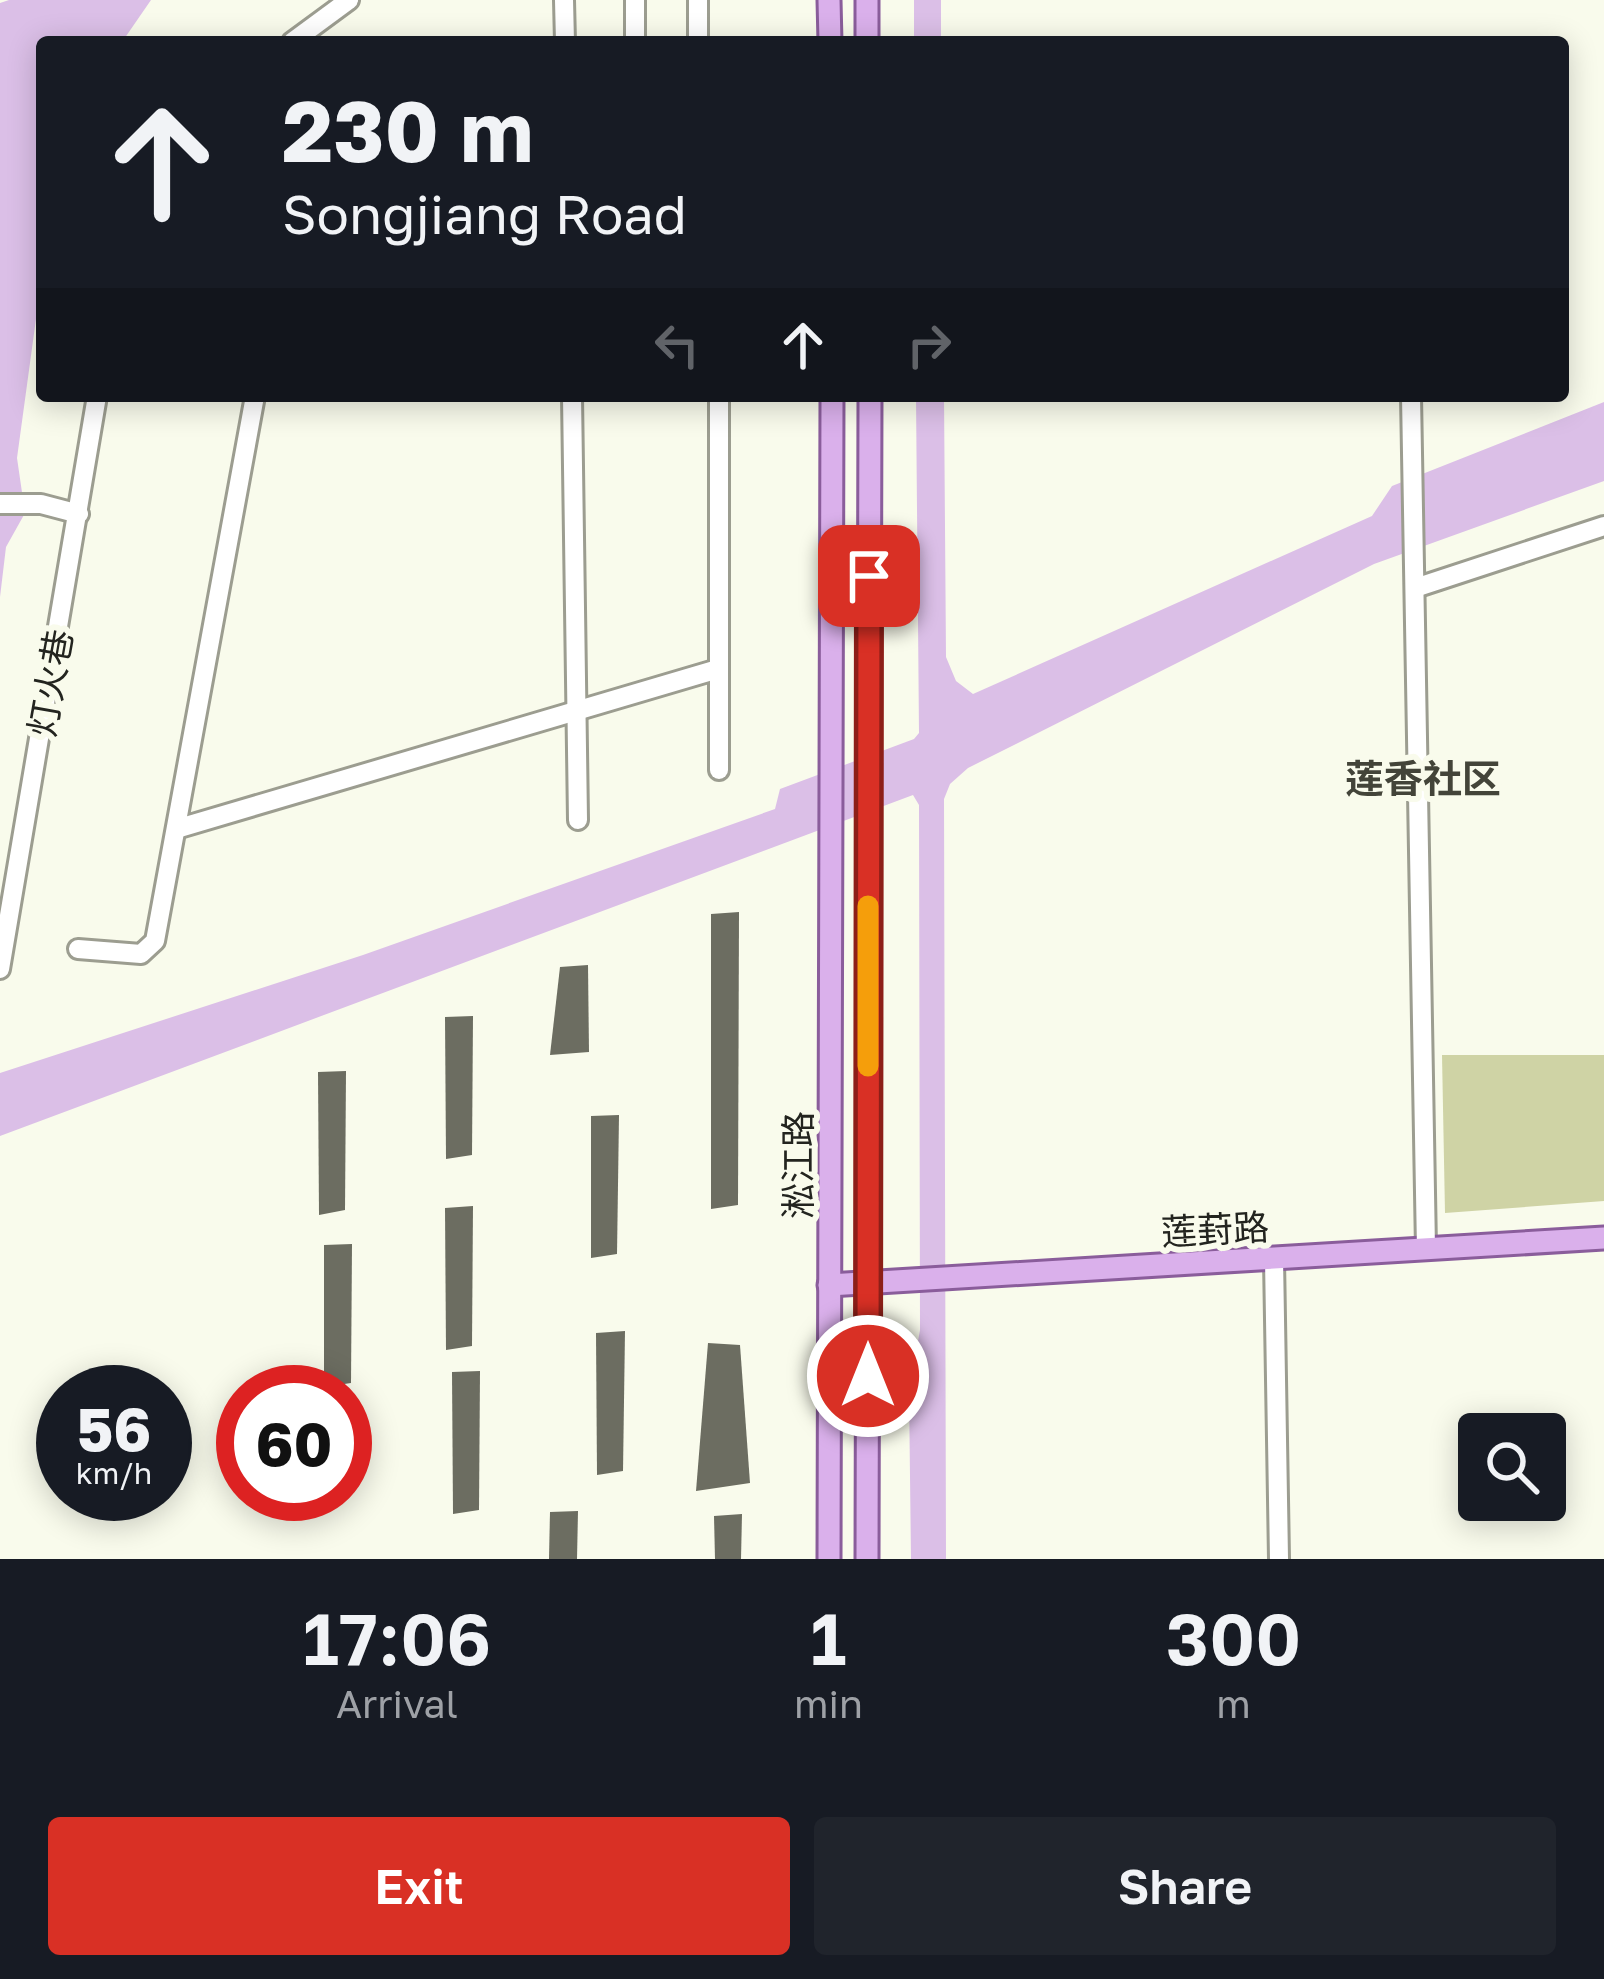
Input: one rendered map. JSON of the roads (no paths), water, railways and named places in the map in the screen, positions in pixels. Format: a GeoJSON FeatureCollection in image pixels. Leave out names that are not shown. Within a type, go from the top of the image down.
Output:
{"type":"FeatureCollection","features":[{"type":"Feature","properties":{"kind":"main road"},"geometry":{"type":"LineString","coordinates":[[829,0],[830,36]]}},
{"type":"Feature","properties":{"kind":"main road"},"geometry":{"type":"LineString","coordinates":[[867,0],[868,36]]}},
{"type":"Feature","properties":{"kind":"main road","name":"淞江路"},"geometry":{"type":"LineString","coordinates":[[830,1559],[832,402]]}},
{"type":"Feature","properties":{"kind":"main road","name":"淞江路"},"geometry":{"type":"LineString","coordinates":[[867,1559],[870,402]]}},
{"type":"Feature","properties":{"kind":"main road","name":"莲葑路"},"geometry":{"type":"LineString","coordinates":[[829,1285],[1604,1238]]}},
{"type":"Feature","properties":{"kind":"street"},"geometry":{"type":"LineString","coordinates":[[300,36],[349,0]]}},
{"type":"Feature","properties":{"kind":"street"},"geometry":{"type":"LineString","coordinates":[[564,0],[566,36]]}},
{"type":"Feature","properties":{"kind":"street"},"geometry":{"type":"LineString","coordinates":[[634,0],[635,36]]}},
{"type":"Feature","properties":{"kind":"street"},"geometry":{"type":"LineString","coordinates":[[698,0],[698,36]]}},
{"type":"Feature","properties":{"kind":"street","name":"灯火巷"},"geometry":{"type":"LineString","coordinates":[[0,969],[96,402]]}},
{"type":"Feature","properties":{"kind":"street"},"geometry":{"type":"LineString","coordinates":[[78,950],[130,955],[148,950],[155,941],[254,402]]}},
{"type":"Feature","properties":{"kind":"street"},"geometry":{"type":"LineString","coordinates":[[572,402],[578,820]]}},
{"type":"Feature","properties":{"kind":"street"},"geometry":{"type":"LineString","coordinates":[[719,402],[719,770]]}},
{"type":"Feature","properties":{"kind":"street"},"geometry":{"type":"LineString","coordinates":[[1411,402],[1426,1250]]}},
{"type":"Feature","properties":{"kind":"street"},"geometry":{"type":"LineString","coordinates":[[0,504],[40,504],[79,514]]}},
{"type":"Feature","properties":{"kind":"street"},"geometry":{"type":"LineString","coordinates":[[1415,588],[1604,526]]}},
{"type":"Feature","properties":{"kind":"street"},"geometry":{"type":"LineString","coordinates":[[176,829],[577,706],[718,669]]}},
{"type":"Feature","properties":{"kind":"street"},"geometry":{"type":"LineString","coordinates":[[1274,1259],[1279,1559]]}},
{"type":"Feature","properties":{"kind":"district","name":"莲香社区"},"geometry":{"type":"Point","coordinates":[1423,778]}}]}
